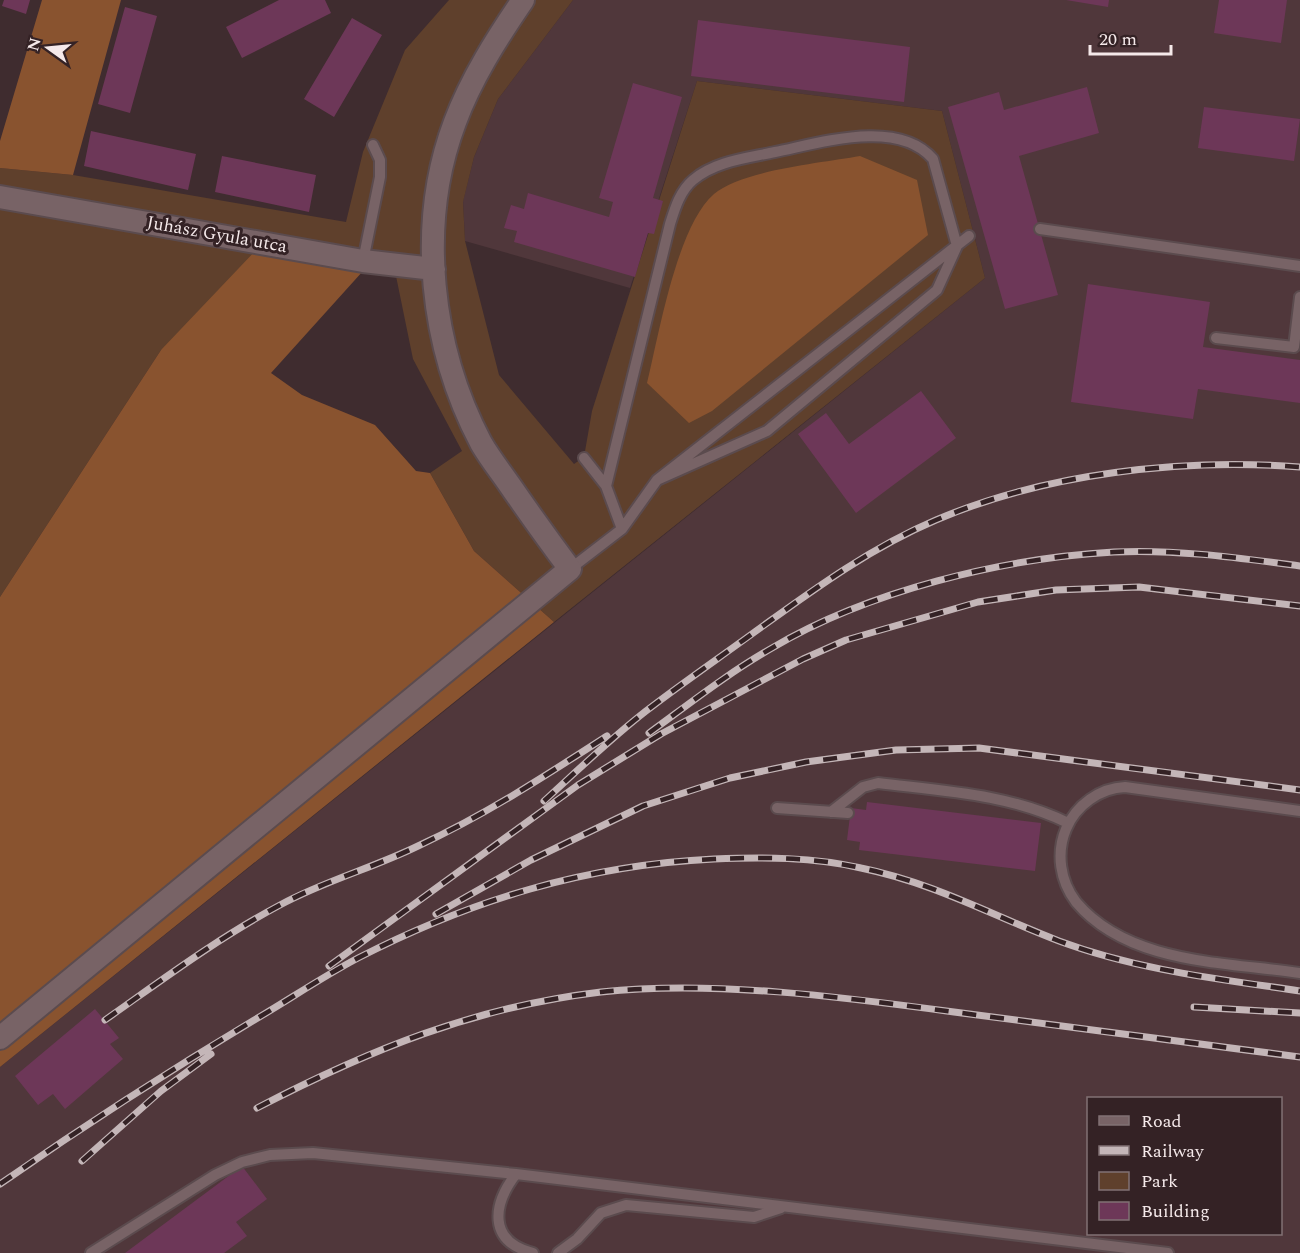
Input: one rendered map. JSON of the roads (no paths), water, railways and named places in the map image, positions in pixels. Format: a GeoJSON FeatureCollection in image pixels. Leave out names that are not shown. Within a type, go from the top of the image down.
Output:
{"type":"FeatureCollection","features":[{"type":"Feature","properties":{"kind":"street"},"geometry":{"type":"LineString","coordinates":[[0,1038],[570,569],[482,444],[459,394],[441,334],[434,269],[435,212],[439,180],[455,123],[491,49],[523,0]]}},
{"type":"Feature","properties":{"kind":"street","name":"Juhász Gyula utca"},"geometry":{"type":"LineString","coordinates":[[0,197],[363,261],[434,269]]}},
{"type":"Feature","properties":{"kind":"lane"},"geometry":{"type":"LineString","coordinates":[[606,486],[670,224],[683,191],[693,180],[724,163],[843,138],[873,136],[899,140],[925,150],[933,159],[957,246],[937,290],[767,431],[657,480]]}},
{"type":"Feature","properties":{"kind":"lane"},"geometry":{"type":"LineString","coordinates":[[363,261],[380,177],[380,160],[373,145]]}},
{"type":"Feature","properties":{"kind":"lane"},"geometry":{"type":"LineString","coordinates":[[1040,229],[1300,266]]}},
{"type":"Feature","properties":{"kind":"lane"},"geometry":{"type":"LineString","coordinates":[[570,569],[622,529],[657,480],[969,236]]}},
{"type":"Feature","properties":{"kind":"lane"},"geometry":{"type":"LineString","coordinates":[[1216,338],[1294,347],[1300,297]]}},
{"type":"Feature","properties":{"kind":"lane"},"geometry":{"type":"LineString","coordinates":[[584,458],[606,486],[622,529]]}},
{"type":"Feature","properties":{"kind":"lane"},"geometry":{"type":"LineString","coordinates":[[831,812],[863,787],[878,783],[1004,799],[1043,811],[1068,823]]}},
{"type":"Feature","properties":{"kind":"lane"},"geometry":{"type":"LineString","coordinates":[[1300,811],[1125,787],[1113,788],[1093,796],[1068,823],[1060,853],[1066,885],[1087,914],[1111,933],[1148,949],[1167,954],[1300,973]]}},
{"type":"Feature","properties":{"kind":"lane"},"geometry":{"type":"LineString","coordinates":[[777,808],[848,813]]}},
{"type":"Feature","properties":{"kind":"lane"},"geometry":{"type":"LineString","coordinates":[[91,1253],[215,1175],[242,1162],[270,1155],[313,1153],[516,1174],[1168,1253]]}},
{"type":"Feature","properties":{"kind":"lane"},"geometry":{"type":"LineString","coordinates":[[516,1174],[504,1190],[498,1204],[499,1224],[509,1240],[524,1251],[533,1253]]}},
{"type":"Feature","properties":{"kind":"lane"},"geometry":{"type":"LineString","coordinates":[[558,1253],[577,1239],[601,1212],[626,1204],[754,1217],[784,1208]]}},
{"type":"Feature","properties":{"kind":"railway"},"geometry":{"type":"LineString","coordinates":[[544,801],[646,711],[686,681],[821,585],[888,543],[936,520],[978,504],[1023,491],[1068,480],[1115,473],[1162,467],[1209,465],[1300,467]]}},
{"type":"Feature","properties":{"kind":"railway"},"geometry":{"type":"LineString","coordinates":[[649,733],[709,689],[772,648],[850,610],[937,581],[1027,562],[1137,551],[1231,557],[1300,566]]}},
{"type":"Feature","properties":{"kind":"railway"},"geometry":{"type":"LineString","coordinates":[[329,966],[578,785],[661,734],[803,659],[846,640],[978,602],[1056,590],[1139,587],[1300,606]]}},
{"type":"Feature","properties":{"kind":"railway"},"geometry":{"type":"LineString","coordinates":[[105,1020],[191,960],[257,918],[314,889],[401,854],[443,834],[561,766],[607,736]]}},
{"type":"Feature","properties":{"kind":"railway"},"geometry":{"type":"LineString","coordinates":[[436,914],[531,860],[643,806],[730,778],[806,762],[896,750],[979,748],[1300,790]]}},
{"type":"Feature","properties":{"kind":"railway"},"geometry":{"type":"LineString","coordinates":[[0,1184],[162,1077],[358,958],[400,937],[487,903],[530,889],[620,869],[732,858],[788,859],[843,864],[913,882],[1088,951],[1209,978],[1300,991]]}},
{"type":"Feature","properties":{"kind":"railway"},"geometry":{"type":"LineString","coordinates":[[257,1108],[382,1050],[466,1020],[554,999],[643,989],[732,989],[823,996],[1300,1057]]}},
{"type":"Feature","properties":{"kind":"railway"},"geometry":{"type":"LineString","coordinates":[[1194,1007],[1300,1013]]}},
{"type":"Feature","properties":{"kind":"railway"},"geometry":{"type":"LineString","coordinates":[[82,1161],[161,1091],[211,1054]]}}]}
